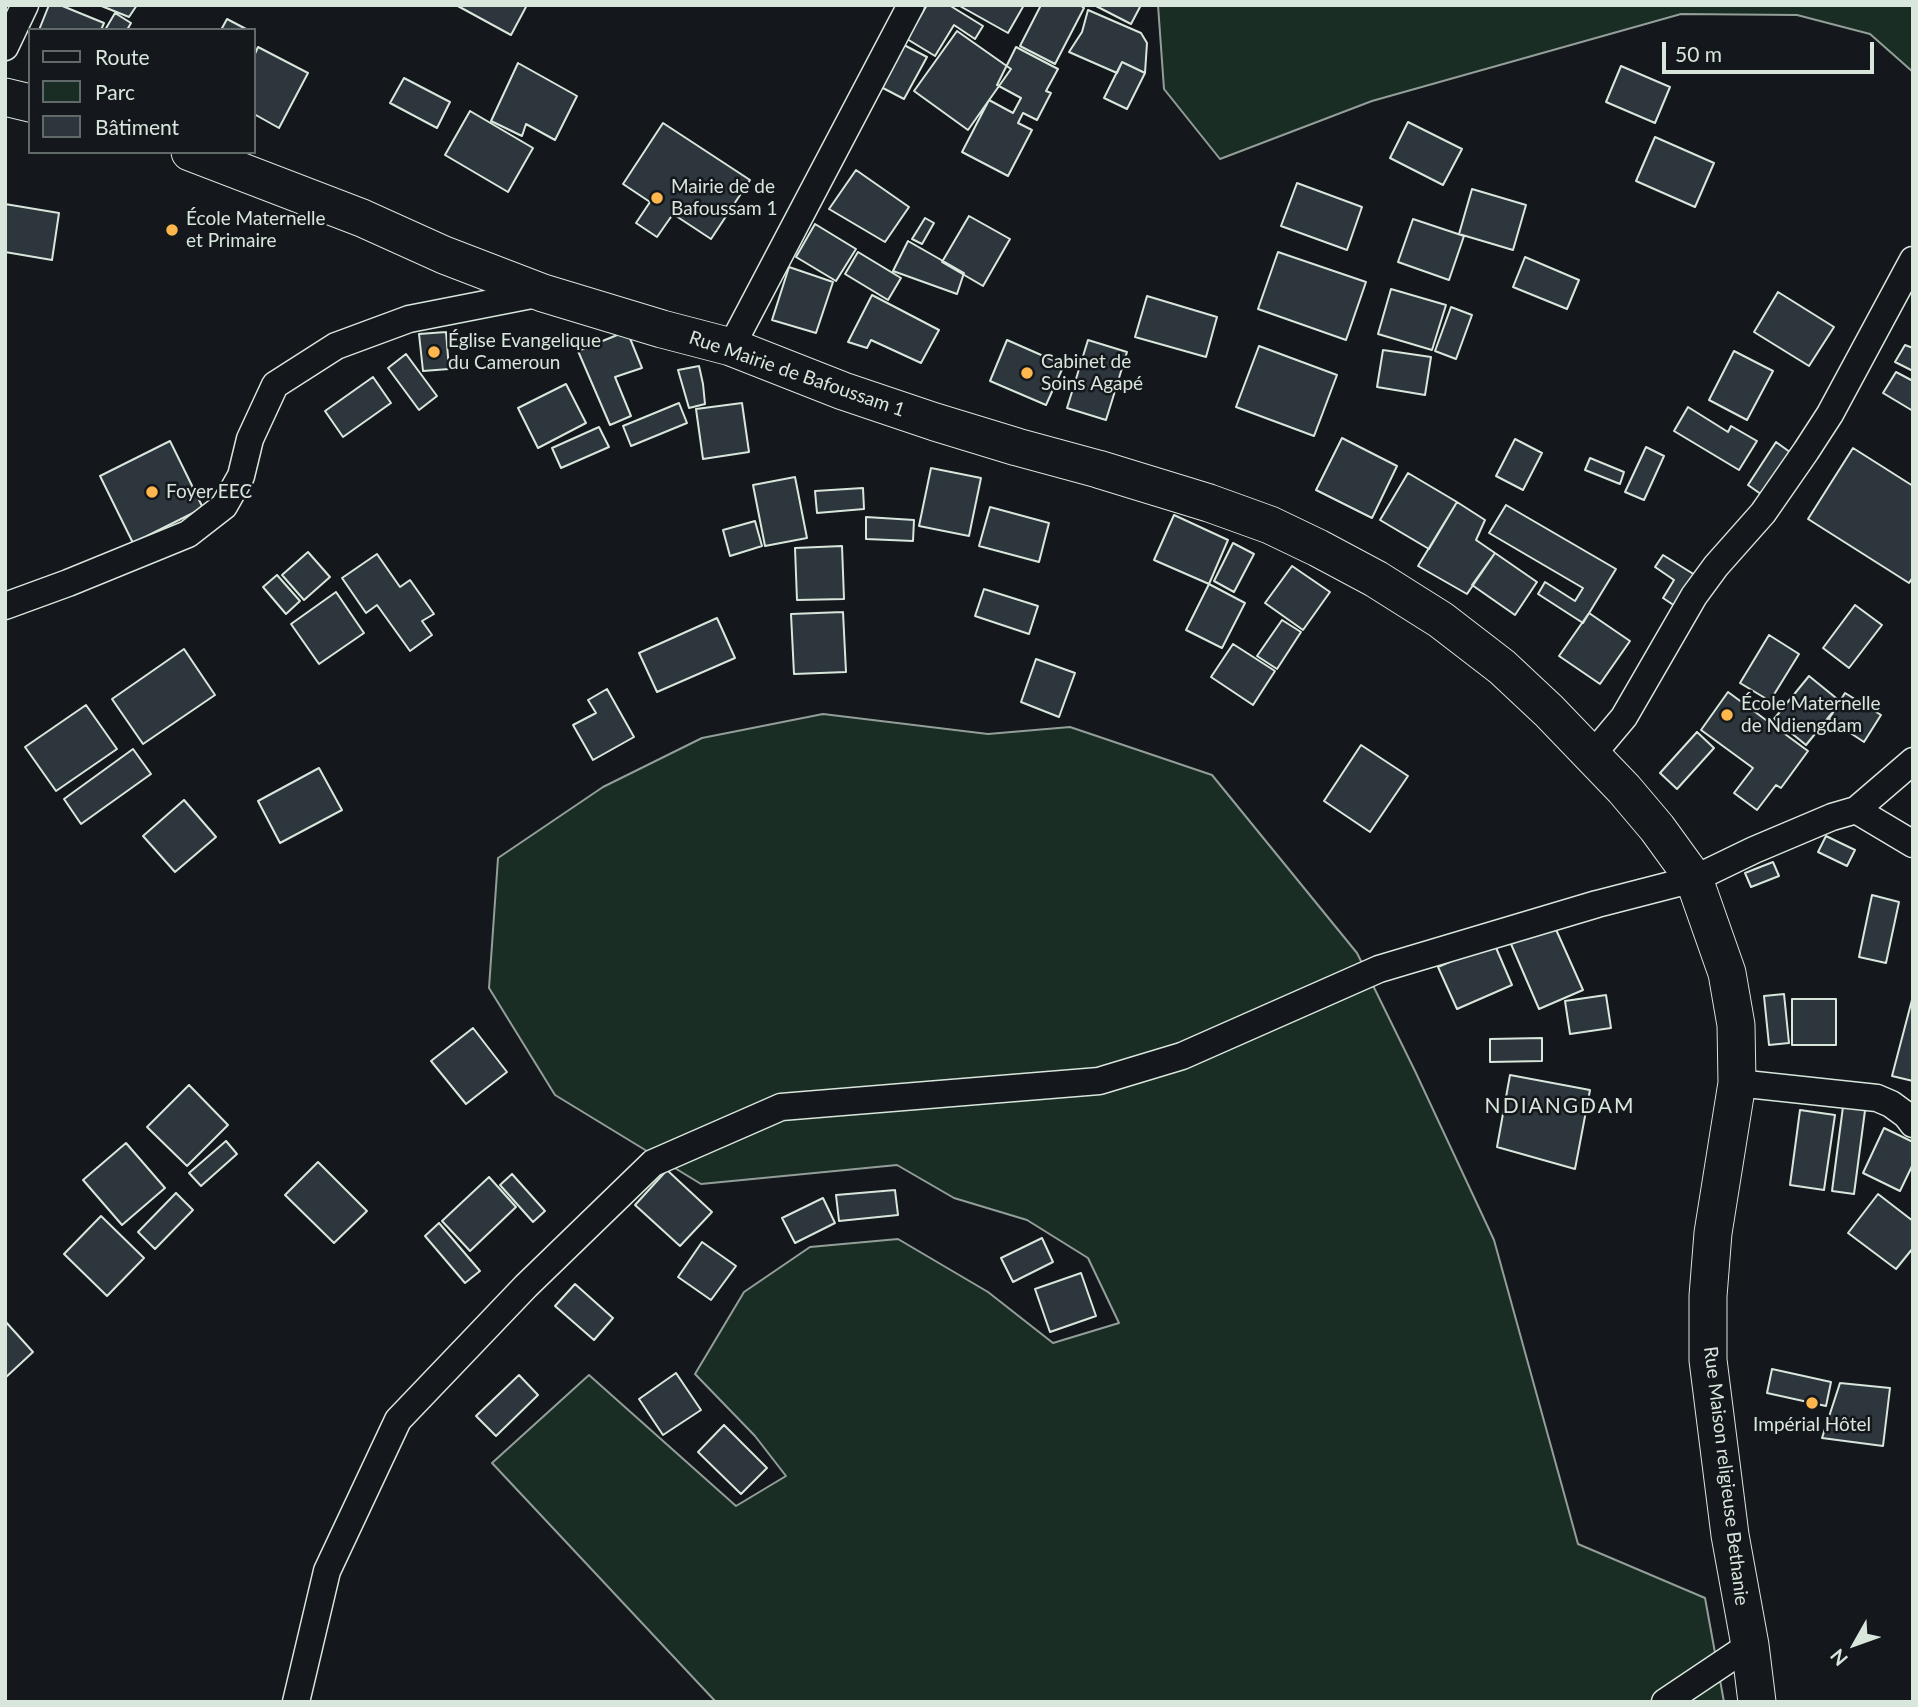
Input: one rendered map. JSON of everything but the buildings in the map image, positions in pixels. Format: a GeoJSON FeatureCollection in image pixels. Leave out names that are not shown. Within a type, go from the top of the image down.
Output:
{"type":"FeatureCollection","features":[{"type":"Feature","properties":{"kind":"street"},"geometry":{"type":"LineString","coordinates":[[5,47],[25,5]]}},
{"type":"Feature","properties":{"kind":"street"},"geometry":{"type":"LineString","coordinates":[[732,347],[911,5]]}},
{"type":"Feature","properties":{"kind":"street"},"geometry":{"type":"LineString","coordinates":[[5,97],[28,103]]}},
{"type":"Feature","properties":{"kind":"street","name":"Rue Mairie de Bafoussam 1"},"geometry":{"type":"LineString","coordinates":[[195,154],[362,218],[444,255],[543,293],[732,347],[843,391],[935,422],[1098,468],[1270,525],[1364,573],[1441,620],[1502,667],[1592,755]]}},
{"type":"Feature","properties":{"kind":"street"},"geometry":{"type":"LineString","coordinates":[[1592,755],[1624,717],[1694,596],[1763,513],[1830,414],[1913,260]]}},
{"type":"Feature","properties":{"kind":"street"},"geometry":{"type":"LineString","coordinates":[[5,606],[188,534],[224,506],[241,475],[250,439],[275,385],[336,346],[408,319],[543,293]]}},
{"type":"Feature","properties":{"kind":"street","name":"Rue Maison religieuse Bethanie"},"geometry":{"type":"LineString","coordinates":[[1592,755],[1657,828],[1694,879],[1727,973],[1736,1025],[1737,1083],[1713,1233],[1708,1296],[1708,1360],[1730,1535],[1750,1645],[1757,1702]]}},
{"type":"Feature","properties":{"kind":"street"},"geometry":{"type":"LineString","coordinates":[[296,1702],[327,1571],[398,1420],[526,1286],[653,1163],[781,1107],[1099,1081],[1182,1056],[1379,969],[1597,904],[1694,879],[1754,850],[1832,817],[1856,810],[1913,761]]}},
{"type":"Feature","properties":{"kind":"street"},"geometry":{"type":"LineString","coordinates":[[1856,810],[1913,844]]}},
{"type":"Feature","properties":{"kind":"street"},"geometry":{"type":"LineString","coordinates":[[1737,1083],[1877,1098],[1898,1109],[1913,1124]]}},
{"type":"Feature","properties":{"kind":"street"},"geometry":{"type":"LineString","coordinates":[[1665,1702],[1750,1645]]}},
{"type":"Feature","properties":{"kind":"green space"},"geometry":{"type":"Polygon","coordinates":[[[1158,5],[1913,5],[1913,72],[1870,34],[1797,15],[1681,14],[1372,101],[1220,159],[1164,89],[1158,5]]]}},
{"type":"Feature","properties":{"kind":"green space"},"geometry":{"type":"Polygon","coordinates":[[[823,714],[988,734],[1070,727],[1212,775],[1357,953],[1415,1071],[1494,1240],[1578,1544],[1705,1598],[1724,1702],[716,1702],[492,1463],[589,1375],[736,1506],[786,1476],[755,1436],[695,1374],[744,1292],[810,1247],[898,1239],[988,1292],[1053,1343],[1119,1323],[1088,1258],[1027,1220],[954,1198],[897,1165],[701,1184],[555,1095],[489,988],[498,858],[603,787],[702,738],[823,714]]]}},
{"type":"Feature","properties":{"kind":"place","name":"Mairie de de Bafoussam 1"},"geometry":{"type":"Point","coordinates":[657,198]}},
{"type":"Feature","properties":{"kind":"place","name":"École Maternelle et Primaire"},"geometry":{"type":"Point","coordinates":[172,230]}},
{"type":"Feature","properties":{"kind":"place","name":"Église Evangelique du Cameroun"},"geometry":{"type":"Point","coordinates":[434,352]}},
{"type":"Feature","properties":{"kind":"place","name":"Cabinet de Soins Agapé"},"geometry":{"type":"Point","coordinates":[1027,373]}},
{"type":"Feature","properties":{"kind":"place","name":"Foyer EEC"},"geometry":{"type":"Point","coordinates":[152,492]}},
{"type":"Feature","properties":{"kind":"place","name":"École Maternelle de Ndiengdam"},"geometry":{"type":"Point","coordinates":[1727,715]}},
{"type":"Feature","properties":{"kind":"place","name":"Impérial Hôtel"},"geometry":{"type":"Point","coordinates":[1812,1403]}},
{"type":"Feature","properties":{"kind":"district","name":"NDIANGDAM"},"geometry":{"type":"Point","coordinates":[1560,1106]}}]}
